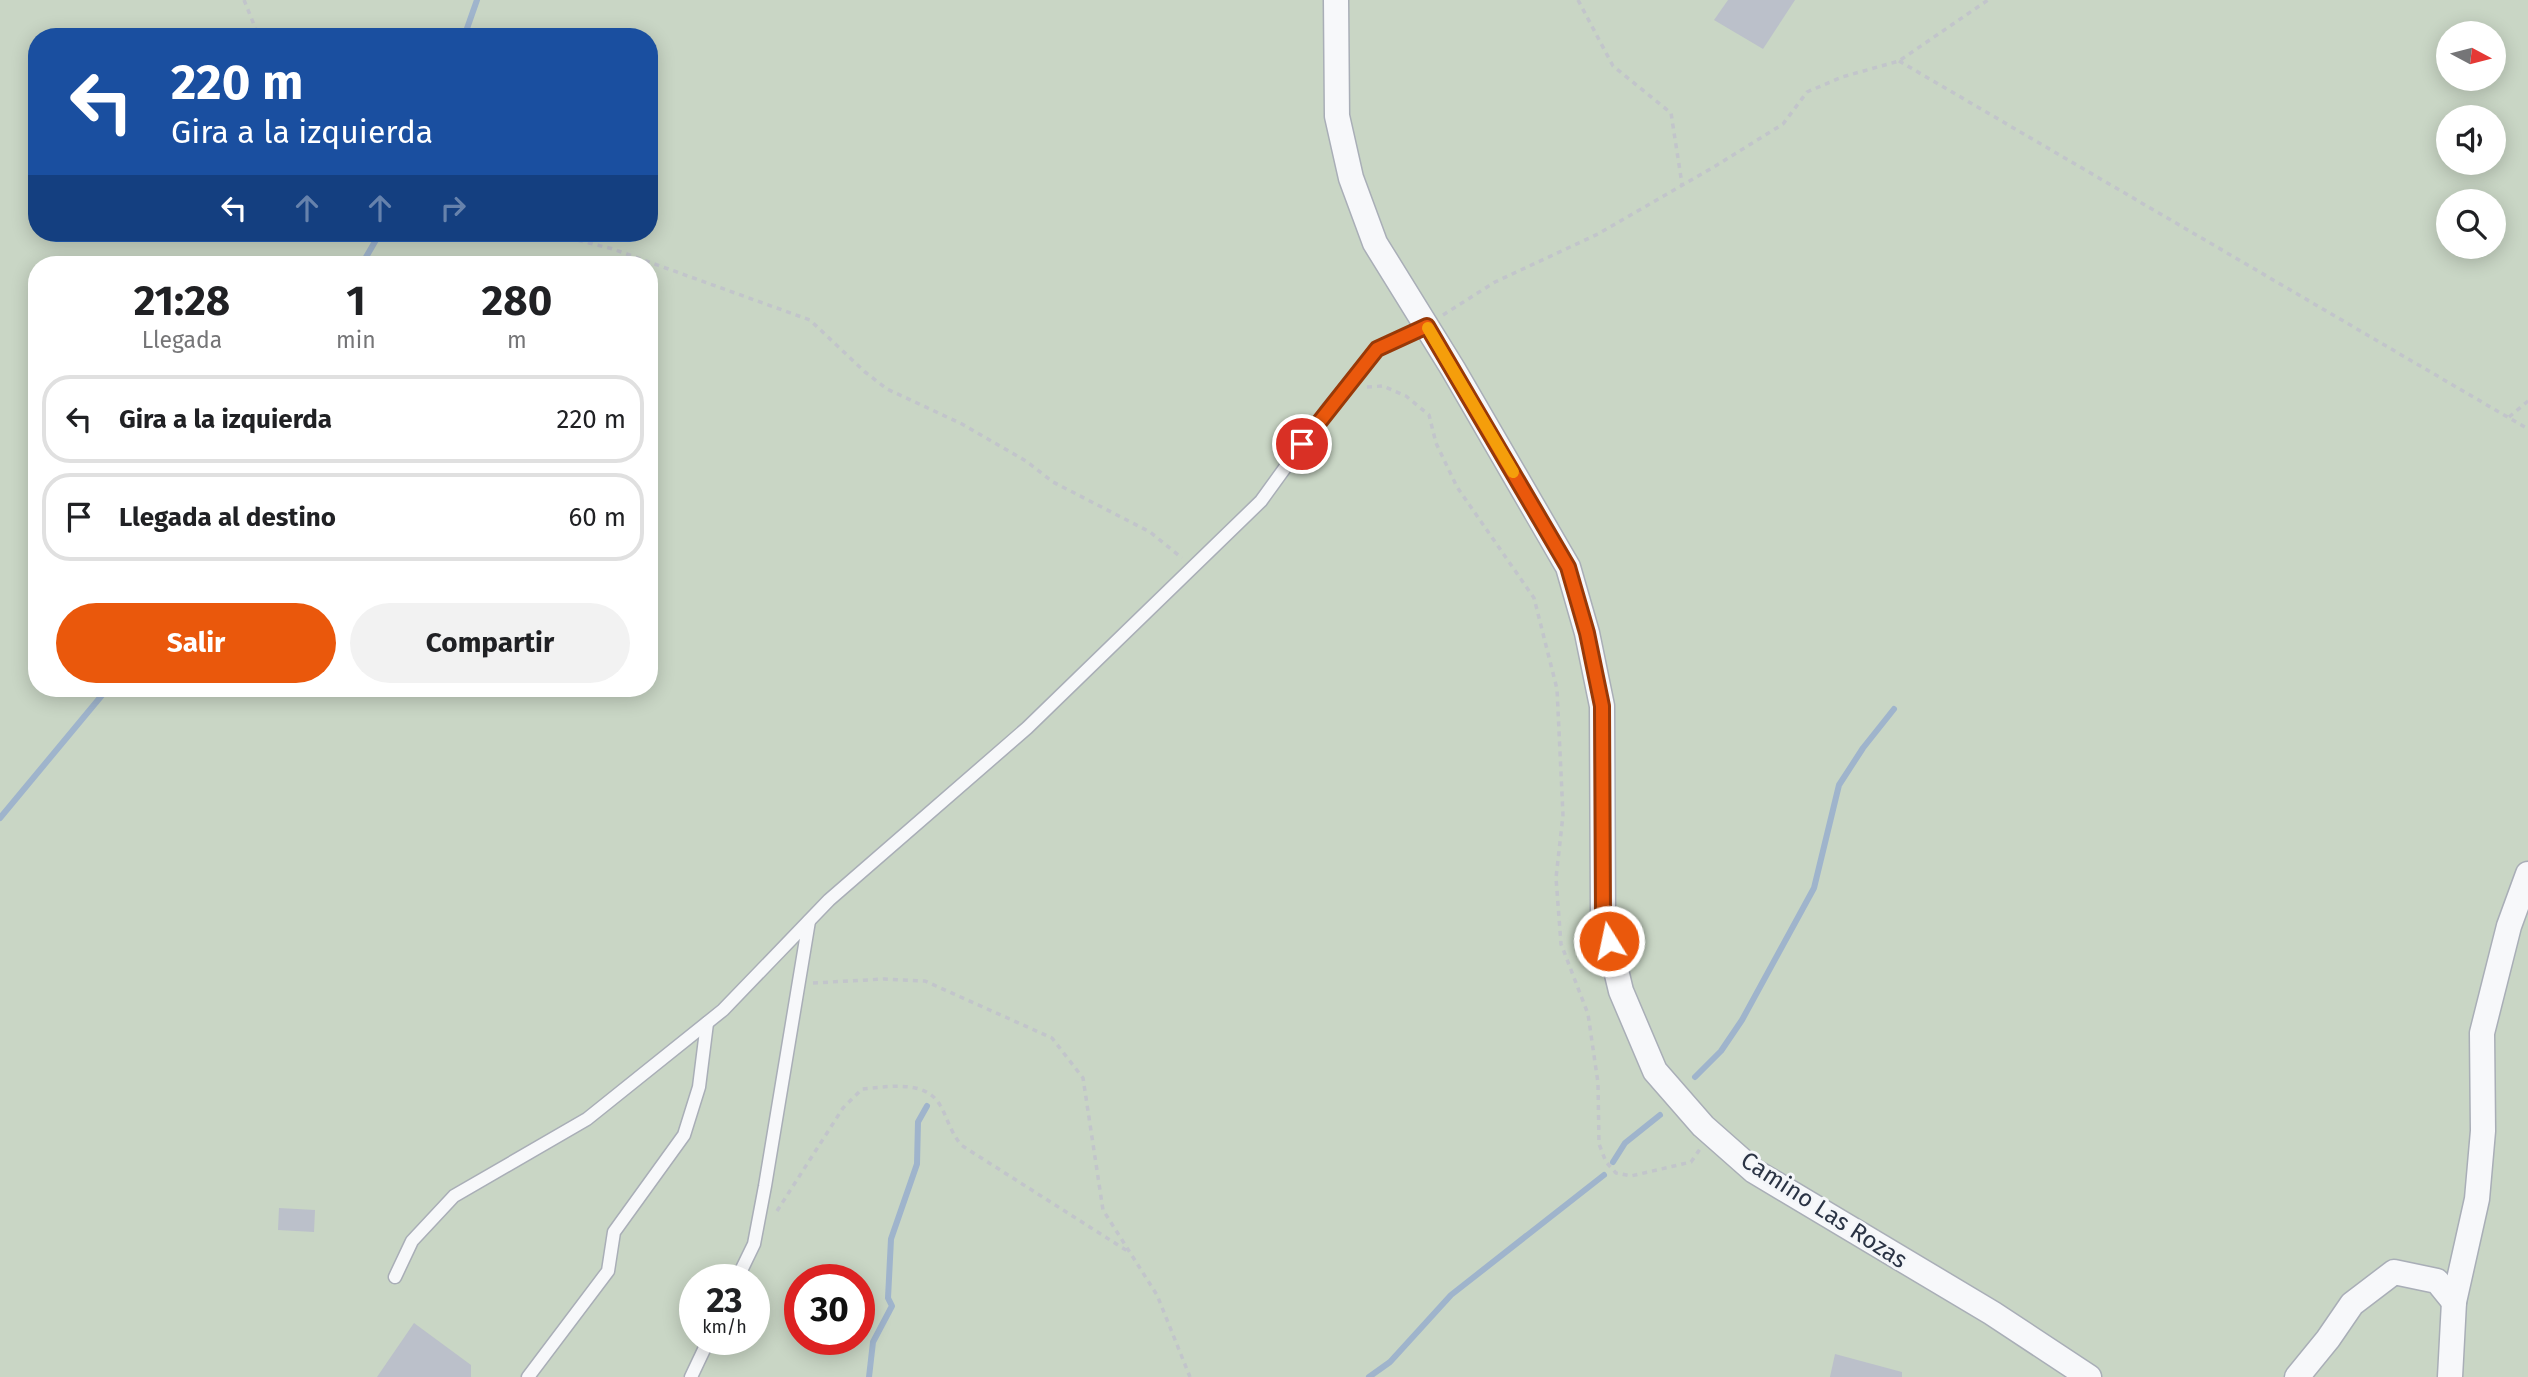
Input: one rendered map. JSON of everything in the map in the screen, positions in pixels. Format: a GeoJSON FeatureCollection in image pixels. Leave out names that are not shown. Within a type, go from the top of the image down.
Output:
{"type":"FeatureCollection","features":[{"type":"Feature","properties":{"kind":"street","name":"Camino Las Rozas"},"geometry":{"type":"LineString","coordinates":[[1336,0],[1337,116],[1351,178],[1375,243],[1427,326],[1568,567],[1587,633],[1602,706],[1603,916],[1621,991],[1654,1071],[1712,1134],[1754,1171],[1992,1313],[2072,1373]]}},
{"type":"Feature","properties":{"kind":"street"},"geometry":{"type":"LineString","coordinates":[[2450,1377],[2454,1302],[2477,1199],[2483,1131],[2482,1033],[2509,926],[2528,874]]}},
{"type":"Feature","properties":{"kind":"street"},"geometry":{"type":"LineString","coordinates":[[2297,1377],[2329,1339],[2352,1304],[2394,1272],[2437,1282],[2454,1302]]}},
{"type":"Feature","properties":{"kind":"lane"},"geometry":{"type":"LineString","coordinates":[[394,1277],[412,1241],[454,1196],[587,1119],[707,1023],[809,921],[928,811],[1027,728],[1261,501],[1377,349],[1427,326]]}},
{"type":"Feature","properties":{"kind":"lane"},"geometry":{"type":"LineString","coordinates":[[744,1264],[754,1244],[779,1110],[809,921]]}},
{"type":"Feature","properties":{"kind":"lane"},"geometry":{"type":"LineString","coordinates":[[528,1377],[608,1271],[614,1232],[684,1135],[699,1087],[707,1023]]}},
{"type":"Feature","properties":{"kind":"lane"},"geometry":{"type":"LineString","coordinates":[[691,1377],[701,1355]]}},
{"type":"Feature","properties":{"kind":"path"},"geometry":{"type":"LineString","coordinates":[[244,0],[255,28]]}},
{"type":"Feature","properties":{"kind":"path"},"geometry":{"type":"LineString","coordinates":[[1578,0],[1613,66],[1671,113],[1682,184]]}},
{"type":"Feature","properties":{"kind":"path"},"geometry":{"type":"LineString","coordinates":[[1427,326],[1495,282],[1598,234],[1783,124],[1807,92],[1842,77],[1899,61],[1988,0]]}},
{"type":"Feature","properties":{"kind":"path"},"geometry":{"type":"LineString","coordinates":[[1899,61],[2528,429]]}},
{"type":"Feature","properties":{"kind":"path"},"geometry":{"type":"LineString","coordinates":[[587,242],[634,256]]}},
{"type":"Feature","properties":{"kind":"path"},"geometry":{"type":"LineString","coordinates":[[658,265],[810,320],[887,389],[962,424],[1026,461],[1053,482],[1150,532],[1194,568]]}},
{"type":"Feature","properties":{"kind":"path"},"geometry":{"type":"LineString","coordinates":[[1344,389],[1383,386],[1406,396],[1429,415],[1436,443],[1457,487],[1534,598],[1557,689],[1563,815],[1556,878],[1561,944],[1588,1014],[1598,1083],[1599,1144],[1606,1162],[1616,1173],[1632,1176],[1691,1162],[1712,1134]]}},
{"type":"Feature","properties":{"kind":"path"},"geometry":{"type":"LineString","coordinates":[[2509,417],[2528,401]]}},
{"type":"Feature","properties":{"kind":"path"},"geometry":{"type":"LineString","coordinates":[[797,984],[884,979],[925,982],[1052,1038],[1083,1078],[1103,1209],[1157,1295],[1190,1377]]}},
{"type":"Feature","properties":{"kind":"path"},"geometry":{"type":"LineString","coordinates":[[776,1212],[843,1108],[862,1089],[918,1087],[939,1103],[948,1127],[969,1151],[1130,1253]]}},
{"type":"Feature","properties":{"kind":"green space"},"geometry":{"type":"Polygon","coordinates":[[[0,0],[2528,0],[2528,1377],[0,1377],[0,0]]]}},
{"type":"Feature","properties":{"kind":"building"},"geometry":{"type":"Polygon","coordinates":[[[1728,0],[1795,0],[1763,49],[1714,20],[1728,0]]]}},
{"type":"Feature","properties":{"kind":"building"},"geometry":{"type":"Polygon","coordinates":[[[279,1208],[315,1210],[314,1232],[278,1230],[279,1208]]]}},
{"type":"Feature","properties":{"kind":"building"},"geometry":{"type":"Polygon","coordinates":[[[414,1323],[471,1365],[471,1377],[377,1377],[414,1323]]]}},
{"type":"Feature","properties":{"kind":"building"},"geometry":{"type":"Polygon","coordinates":[[[1835,1354],[1902,1372],[1902,1377],[1830,1377],[1835,1354]]]}},
{"type":"Feature","properties":{"kind":"waterway"},"geometry":{"type":"LineString","coordinates":[[467,28],[477,0]]}},
{"type":"Feature","properties":{"kind":"waterway"},"geometry":{"type":"LineString","coordinates":[[367,256],[375,242]]}},
{"type":"Feature","properties":{"kind":"waterway"},"geometry":{"type":"LineString","coordinates":[[0,818],[101,697]]}},
{"type":"Feature","properties":{"kind":"waterway"},"geometry":{"type":"LineString","coordinates":[[1695,1077],[1721,1051],[1742,1020],[1814,888],[1839,785],[1863,748],[1894,709]]}},
{"type":"Feature","properties":{"kind":"waterway"},"geometry":{"type":"LineString","coordinates":[[869,1377],[873,1342],[892,1306],[888,1298],[891,1239],[917,1164],[918,1122],[927,1106]]}},
{"type":"Feature","properties":{"kind":"waterway"},"geometry":{"type":"LineString","coordinates":[[1613,1162],[1625,1143],[1660,1115]]}},
{"type":"Feature","properties":{"kind":"waterway"},"geometry":{"type":"LineString","coordinates":[[1369,1377],[1390,1362],[1451,1295],[1604,1175]]}},
{"type":"Feature","properties":{"kind":"slow traffic"},"geometry":{"type":"LineString","coordinates":[[1428,328],[1513,472]]}},
{"type":"Feature","properties":{"kind":"route"},"geometry":{"type":"LineString","coordinates":[[1302,444],[1377,349],[1427,326],[1568,567],[1587,633],[1602,706],[1603,916],[1609,941]]}}]}
